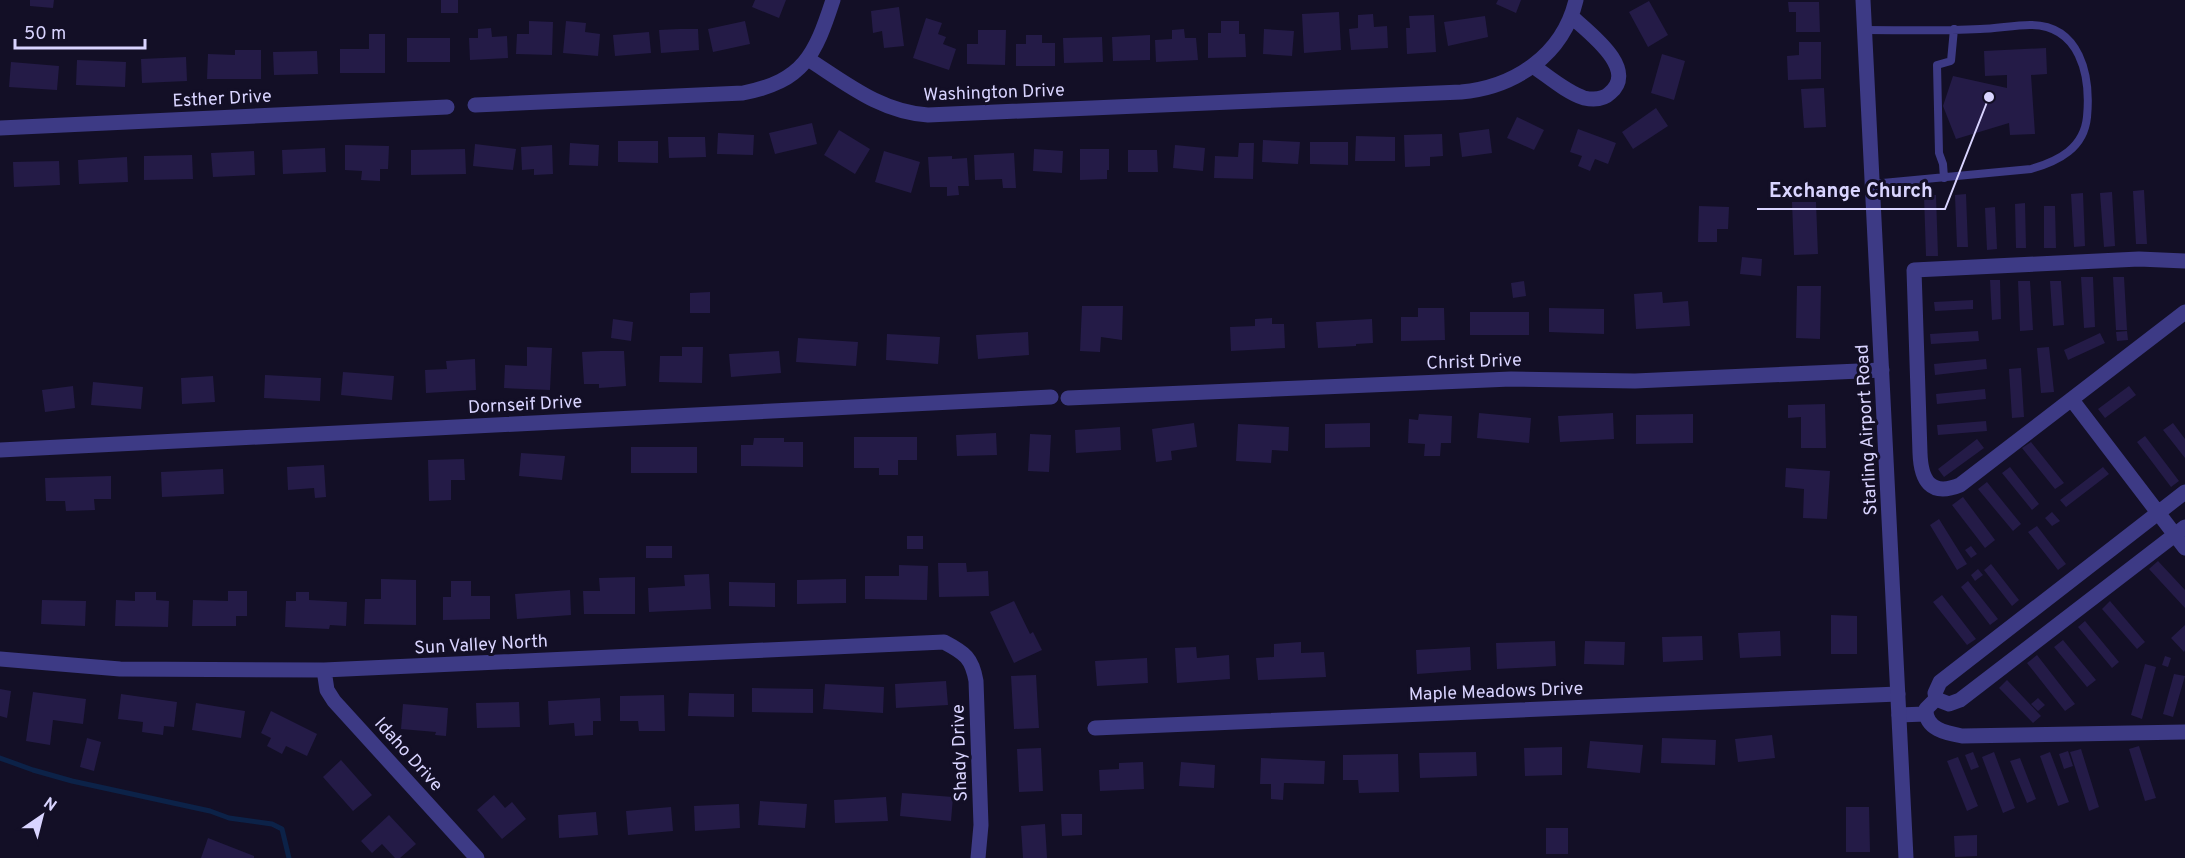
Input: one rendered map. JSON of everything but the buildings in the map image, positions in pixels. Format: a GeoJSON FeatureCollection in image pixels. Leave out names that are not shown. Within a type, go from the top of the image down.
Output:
{"type":"FeatureCollection","features":[{"type":"Feature","properties":{"kind":"street"},"geometry":{"type":"LineString","coordinates":[[475,105],[743,93],[762,89],[780,82],[808,59],[817,45],[833,0]]}},
{"type":"Feature","properties":{"kind":"street"},"geometry":{"type":"LineString","coordinates":[[1533,66],[1563,87],[1586,98],[1600,99],[1614,90],[1619,79],[1617,64],[1598,40],[1572,17],[1576,0]]}},
{"type":"Feature","properties":{"kind":"street","name":"Starling Airport Road"},"geometry":{"type":"LineString","coordinates":[[1863,0],[1906,858]]}},
{"type":"Feature","properties":{"kind":"street","name":"Washington Drive"},"geometry":{"type":"LineString","coordinates":[[808,59],[876,102],[901,112],[928,115],[1461,92],[1499,85],[1533,66],[1555,42],[1572,17]]}},
{"type":"Feature","properties":{"kind":"street","name":"Esther Drive"},"geometry":{"type":"LineString","coordinates":[[0,128],[447,107]]}},
{"type":"Feature","properties":{"kind":"street"},"geometry":{"type":"LineString","coordinates":[[2185,261],[2139,259],[1914,270],[1920,463],[1925,480],[1932,487],[1941,490],[1960,485],[2185,312]]}},
{"type":"Feature","properties":{"kind":"street","name":"Christ Drive"},"geometry":{"type":"LineString","coordinates":[[1068,398],[1511,379],[1635,381],[1882,370]]}},
{"type":"Feature","properties":{"kind":"street","name":"Dornseif Drive"},"geometry":{"type":"LineString","coordinates":[[0,450],[1051,397]]}},
{"type":"Feature","properties":{"kind":"street"},"geometry":{"type":"LineString","coordinates":[[2072,400],[2158,513],[2180,531],[2185,548]]}},
{"type":"Feature","properties":{"kind":"street"},"geometry":{"type":"LineString","coordinates":[[2185,492],[1940,682],[1936,699],[1927,706],[1926,714],[1929,722],[1940,731],[1962,736],[2185,732]]}},
{"type":"Feature","properties":{"kind":"street"},"geometry":{"type":"LineString","coordinates":[[1936,699],[1949,704],[1960,700],[2180,531]]}},
{"type":"Feature","properties":{"kind":"street","name":"Sun Valley North"},"geometry":{"type":"LineString","coordinates":[[0,659],[120,669],[324,670],[944,642],[961,651]]}},
{"type":"Feature","properties":{"kind":"street","name":"Shady Drive"},"geometry":{"type":"LineString","coordinates":[[961,651],[973,664],[975,681],[981,825],[978,858]]}},
{"type":"Feature","properties":{"kind":"street","name":"Idaho Drive"},"geometry":{"type":"LineString","coordinates":[[324,670],[327,690],[334,701],[477,858]]}},
{"type":"Feature","properties":{"kind":"street","name":"Maple Meadows Drive"},"geometry":{"type":"LineString","coordinates":[[1095,728],[1898,694]]}},
{"type":"Feature","properties":{"kind":"street"},"geometry":{"type":"LineString","coordinates":[[1899,715],[1926,714]]}},
{"type":"Feature","properties":{"kind":"lane"},"geometry":{"type":"LineString","coordinates":[[1864,30],[1981,29],[2031,25],[2053,28],[2067,37],[2078,50],[2088,96],[2087,118],[2082,135],[2070,153],[2053,163],[2031,169],[1872,184]]}},
{"type":"Feature","properties":{"kind":"lane"},"geometry":{"type":"LineString","coordinates":[[1944,178],[1939,153],[1937,65],[1952,61],[1954,29]]}},
{"type":"Feature","properties":{"kind":"waterway"},"geometry":{"type":"LineString","coordinates":[[0,758],[72,781],[210,811],[229,818],[272,824],[282,829],[289,858]]}},
{"type":"Feature","properties":{"kind":"place","name":"Exchange Church"},"geometry":{"type":"Point","coordinates":[1989,97]}}]}
